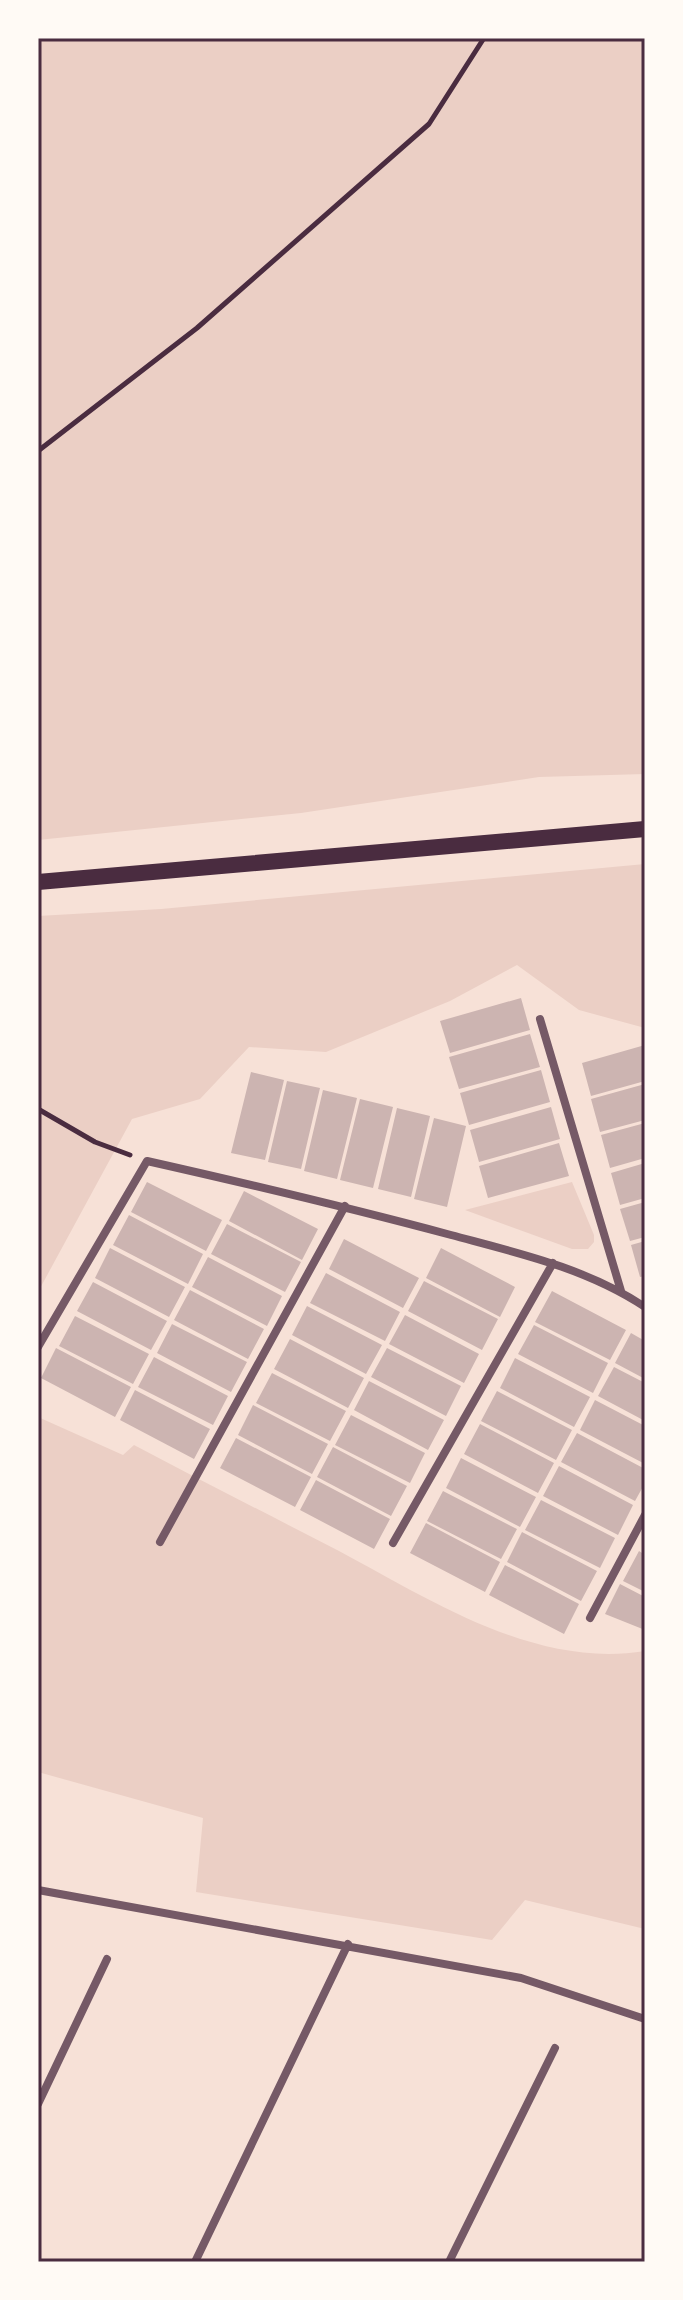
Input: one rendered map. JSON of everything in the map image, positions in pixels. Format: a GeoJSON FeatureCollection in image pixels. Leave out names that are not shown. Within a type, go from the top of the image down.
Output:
{"type":"FeatureCollection","features":[{"type":"Feature","properties":{"kind":"main road"},"geometry":{"type":"LineString","coordinates":[[38,882],[645,829]]}},
{"type":"Feature","properties":{"kind":"street"},"geometry":{"type":"LineString","coordinates":[[540,1019],[621,1291]]}},
{"type":"Feature","properties":{"kind":"street"},"geometry":{"type":"LineString","coordinates":[[38,1347],[147,1161],[345,1206],[553,1263],[621,1291],[645,1307]]}},
{"type":"Feature","properties":{"kind":"street"},"geometry":{"type":"LineString","coordinates":[[160,1542],[345,1206]]}},
{"type":"Feature","properties":{"kind":"street"},"geometry":{"type":"LineString","coordinates":[[393,1543],[553,1263]]}},
{"type":"Feature","properties":{"kind":"street"},"geometry":{"type":"LineString","coordinates":[[590,1618],[645,1515]]}},
{"type":"Feature","properties":{"kind":"street"},"geometry":{"type":"LineString","coordinates":[[38,1890],[348,1944],[521,1978],[645,2019]]}},
{"type":"Feature","properties":{"kind":"street"},"geometry":{"type":"LineString","coordinates":[[195,2262],[348,1944]]}},
{"type":"Feature","properties":{"kind":"street"},"geometry":{"type":"LineString","coordinates":[[38,2104],[107,1959]]}},
{"type":"Feature","properties":{"kind":"street"},"geometry":{"type":"LineString","coordinates":[[449,2262],[555,2048]]}},
{"type":"Feature","properties":{"kind":"path"},"geometry":{"type":"LineString","coordinates":[[38,451],[197,328],[429,124],[484,38]]}},
{"type":"Feature","properties":{"kind":"path"},"geometry":{"type":"LineString","coordinates":[[38,1109],[95,1142],[147,1161]]}},
{"type":"Feature","properties":{"kind":"shaded area"},"geometry":{"type":"Polygon","coordinates":[[[38,38],[645,38],[645,774],[539,777],[301,813],[38,840],[38,38]]]}},
{"type":"Feature","properties":{"kind":"shaded area"},"geometry":{"type":"Polygon","coordinates":[[[645,864],[645,1028],[579,1010],[517,965],[450,1001],[326,1052],[249,1047],[200,1099],[132,1119],[38,1292],[38,916],[161,909],[645,864]]]}},
{"type":"Feature","properties":{"kind":"shaded area"},"geometry":{"type":"Polygon","coordinates":[[[572,1182],[594,1235],[594,1242],[588,1249],[572,1249],[465,1210],[572,1182]]]}},
{"type":"Feature","properties":{"kind":"shaded area"},"geometry":{"type":"Polygon","coordinates":[[[38,1417],[123,1455],[134,1445],[485,1626],[564,1650],[604,1654],[645,1651],[645,1929],[525,1900],[492,1940],[196,1892],[203,1818],[38,1772],[38,1417]]]}},
{"type":"Feature","properties":{"kind":"building"},"geometry":{"type":"Polygon","coordinates":[[[521,998],[530,1030],[450,1053],[440,1021],[521,998]]]}},
{"type":"Feature","properties":{"kind":"building"},"geometry":{"type":"Polygon","coordinates":[[[530,1034],[540,1067],[459,1089],[449,1057],[530,1034]]]}},
{"type":"Feature","properties":{"kind":"building"},"geometry":{"type":"Polygon","coordinates":[[[645,1045],[645,1081],[591,1096],[582,1063],[645,1045]]]}},
{"type":"Feature","properties":{"kind":"building"},"geometry":{"type":"Polygon","coordinates":[[[541,1070],[550,1102],[469,1125],[460,1093],[541,1070]]]}},
{"type":"Feature","properties":{"kind":"building"},"geometry":{"type":"Polygon","coordinates":[[[251,1072],[284,1080],[265,1160],[231,1153],[251,1072]]]}},
{"type":"Feature","properties":{"kind":"building"},"geometry":{"type":"Polygon","coordinates":[[[287,1081],[320,1088],[301,1169],[268,1162],[287,1081]]]}},
{"type":"Feature","properties":{"kind":"building"},"geometry":{"type":"Polygon","coordinates":[[[645,1084],[645,1120],[600,1132],[591,1099],[645,1084]]]}},
{"type":"Feature","properties":{"kind":"building"},"geometry":{"type":"Polygon","coordinates":[[[323,1090],[357,1098],[337,1179],[304,1171],[323,1090]]]}},
{"type":"Feature","properties":{"kind":"building"},"geometry":{"type":"Polygon","coordinates":[[[360,1099],[393,1107],[373,1188],[340,1180],[360,1099]]]}},
{"type":"Feature","properties":{"kind":"building"},"geometry":{"type":"Polygon","coordinates":[[[551,1107],[560,1139],[479,1162],[470,1130],[551,1107]]]}},
{"type":"Feature","properties":{"kind":"building"},"geometry":{"type":"Polygon","coordinates":[[[397,1108],[430,1116],[411,1197],[378,1189],[397,1108]]]}},
{"type":"Feature","properties":{"kind":"building"},"geometry":{"type":"Polygon","coordinates":[[[434,1118],[466,1126],[447,1207],[414,1199],[434,1118]]]}},
{"type":"Feature","properties":{"kind":"building"},"geometry":{"type":"Polygon","coordinates":[[[645,1123],[645,1158],[610,1168],[601,1135],[645,1123]]]}},
{"type":"Feature","properties":{"kind":"building"},"geometry":{"type":"Polygon","coordinates":[[[559,1143],[569,1176],[488,1198],[479,1166],[559,1143]]]}},
{"type":"Feature","properties":{"kind":"building"},"geometry":{"type":"Polygon","coordinates":[[[645,1163],[645,1198],[620,1205],[611,1173],[645,1163]]]}},
{"type":"Feature","properties":{"kind":"building"},"geometry":{"type":"Polygon","coordinates":[[[147,1182],[222,1220],[206,1251],[131,1212],[147,1182]]]}},
{"type":"Feature","properties":{"kind":"building"},"geometry":{"type":"Polygon","coordinates":[[[244,1191],[318,1229],[302,1260],[229,1221],[244,1191]]]}},
{"type":"Feature","properties":{"kind":"building"},"geometry":{"type":"Polygon","coordinates":[[[645,1202],[645,1237],[630,1241],[620,1209],[645,1202]]]}},
{"type":"Feature","properties":{"kind":"building"},"geometry":{"type":"Polygon","coordinates":[[[129,1215],[203,1254],[188,1284],[113,1245],[129,1215]]]}},
{"type":"Feature","properties":{"kind":"building"},"geometry":{"type":"Polygon","coordinates":[[[227,1224],[301,1262],[285,1292],[211,1254],[227,1224]]]}},
{"type":"Feature","properties":{"kind":"building"},"geometry":{"type":"Polygon","coordinates":[[[344,1239],[419,1278],[403,1308],[329,1269],[344,1239]]]}},
{"type":"Feature","properties":{"kind":"building"},"geometry":{"type":"Polygon","coordinates":[[[645,1241],[645,1276],[640,1277],[631,1245],[645,1241]]]}},
{"type":"Feature","properties":{"kind":"building"},"geometry":{"type":"Polygon","coordinates":[[[110,1248],[185,1287],[169,1317],[95,1278],[110,1248]]]}},
{"type":"Feature","properties":{"kind":"building"},"geometry":{"type":"Polygon","coordinates":[[[441,1248],[515,1287],[500,1317],[426,1278],[441,1248]]]}},
{"type":"Feature","properties":{"kind":"building"},"geometry":{"type":"Polygon","coordinates":[[[208,1257],[282,1296],[267,1326],[192,1287],[208,1257]]]}},
{"type":"Feature","properties":{"kind":"building"},"geometry":{"type":"Polygon","coordinates":[[[326,1273],[400,1312],[385,1341],[310,1303],[326,1273]]]}},
{"type":"Feature","properties":{"kind":"building"},"geometry":{"type":"Polygon","coordinates":[[[424,1281],[498,1319],[482,1350],[408,1311],[424,1281]]]}},
{"type":"Feature","properties":{"kind":"building"},"geometry":{"type":"Polygon","coordinates":[[[93,1282],[167,1321],[151,1350],[77,1311],[93,1282]]]}},
{"type":"Feature","properties":{"kind":"building"},"geometry":{"type":"Polygon","coordinates":[[[190,1290],[264,1329],[248,1359],[174,1320],[190,1290]]]}},
{"type":"Feature","properties":{"kind":"building"},"geometry":{"type":"Polygon","coordinates":[[[552,1291],[626,1330],[610,1360],[535,1322],[552,1291]]]}},
{"type":"Feature","properties":{"kind":"building"},"geometry":{"type":"Polygon","coordinates":[[[307,1306],[382,1345],[366,1374],[292,1335],[307,1306]]]}},
{"type":"Feature","properties":{"kind":"building"},"geometry":{"type":"Polygon","coordinates":[[[405,1315],[479,1354],[464,1383],[389,1344],[405,1315]]]}},
{"type":"Feature","properties":{"kind":"building"},"geometry":{"type":"Polygon","coordinates":[[[75,1316],[149,1354],[133,1384],[59,1346],[75,1316]]]}},
{"type":"Feature","properties":{"kind":"building"},"geometry":{"type":"Polygon","coordinates":[[[172,1324],[247,1362],[231,1392],[157,1353],[172,1324]]]}},
{"type":"Feature","properties":{"kind":"building"},"geometry":{"type":"Polygon","coordinates":[[[534,1325],[608,1363],[593,1393],[518,1354],[534,1325]]]}},
{"type":"Feature","properties":{"kind":"building"},"geometry":{"type":"Polygon","coordinates":[[[631,1333],[645,1341],[645,1379],[615,1363],[631,1333]]]}},
{"type":"Feature","properties":{"kind":"building"},"geometry":{"type":"Polygon","coordinates":[[[290,1339],[364,1378],[348,1408],[274,1369],[290,1339]]]}},
{"type":"Feature","properties":{"kind":"building"},"geometry":{"type":"Polygon","coordinates":[[[56,1348],[131,1387],[115,1417],[41,1378],[56,1348]]]}},
{"type":"Feature","properties":{"kind":"building"},"geometry":{"type":"Polygon","coordinates":[[[387,1348],[461,1386],[446,1416],[371,1377],[387,1348]]]}},
{"type":"Feature","properties":{"kind":"building"},"geometry":{"type":"Polygon","coordinates":[[[154,1357],[228,1396],[213,1425],[138,1387],[154,1357]]]}},
{"type":"Feature","properties":{"kind":"building"},"geometry":{"type":"Polygon","coordinates":[[[515,1358],[590,1397],[574,1427],[500,1388],[515,1358]]]}},
{"type":"Feature","properties":{"kind":"building"},"geometry":{"type":"Polygon","coordinates":[[[614,1367],[645,1383],[645,1421],[598,1396],[614,1367]]]}},
{"type":"Feature","properties":{"kind":"building"},"geometry":{"type":"Polygon","coordinates":[[[272,1373],[346,1411],[330,1441],[256,1403],[272,1373]]]}},
{"type":"Feature","properties":{"kind":"building"},"geometry":{"type":"Polygon","coordinates":[[[369,1381],[444,1420],[428,1450],[354,1410],[369,1381]]]}},
{"type":"Feature","properties":{"kind":"building"},"geometry":{"type":"Polygon","coordinates":[[[135,1390],[210,1429],[194,1459],[120,1420],[135,1390]]]}},
{"type":"Feature","properties":{"kind":"building"},"geometry":{"type":"Polygon","coordinates":[[[497,1391],[572,1430],[556,1460],[481,1421],[497,1391]]]}},
{"type":"Feature","properties":{"kind":"building"},"geometry":{"type":"Polygon","coordinates":[[[595,1400],[645,1426],[645,1464],[580,1430],[595,1400]]]}},
{"type":"Feature","properties":{"kind":"building"},"geometry":{"type":"Polygon","coordinates":[[[253,1405],[328,1444],[312,1474],[238,1435],[253,1405]]]}},
{"type":"Feature","properties":{"kind":"building"},"geometry":{"type":"Polygon","coordinates":[[[351,1415],[425,1453],[410,1483],[335,1445],[351,1415]]]}},
{"type":"Feature","properties":{"kind":"building"},"geometry":{"type":"Polygon","coordinates":[[[480,1424],[554,1463],[538,1493],[464,1454],[480,1424]]]}},
{"type":"Feature","properties":{"kind":"building"},"geometry":{"type":"Polygon","coordinates":[[[577,1433],[645,1469],[645,1483],[635,1501],[561,1462],[577,1433]]]}},
{"type":"Feature","properties":{"kind":"building"},"geometry":{"type":"Polygon","coordinates":[[[236,1438],[311,1477],[295,1507],[220,1468],[236,1438]]]}},
{"type":"Feature","properties":{"kind":"building"},"geometry":{"type":"Polygon","coordinates":[[[333,1447],[407,1486],[391,1516],[317,1477],[333,1447]]]}},
{"type":"Feature","properties":{"kind":"building"},"geometry":{"type":"Polygon","coordinates":[[[461,1458],[536,1497],[520,1527],[446,1488],[461,1458]]]}},
{"type":"Feature","properties":{"kind":"building"},"geometry":{"type":"Polygon","coordinates":[[[559,1466],[633,1505],[618,1535],[543,1496],[559,1466]]]}},
{"type":"Feature","properties":{"kind":"building"},"geometry":{"type":"Polygon","coordinates":[[[316,1480],[390,1519],[374,1549],[300,1510],[316,1480]]]}},
{"type":"Feature","properties":{"kind":"building"},"geometry":{"type":"Polygon","coordinates":[[[443,1491],[517,1529],[501,1559],[427,1521],[443,1491]]]}},
{"type":"Feature","properties":{"kind":"building"},"geometry":{"type":"Polygon","coordinates":[[[541,1500],[615,1538],[600,1568],[525,1530],[541,1500]]]}},
{"type":"Feature","properties":{"kind":"building"},"geometry":{"type":"Polygon","coordinates":[[[426,1523],[500,1562],[485,1592],[410,1553],[426,1523]]]}},
{"type":"Feature","properties":{"kind":"building"},"geometry":{"type":"Polygon","coordinates":[[[522,1532],[597,1571],[581,1601],[507,1562],[522,1532]]]}},
{"type":"Feature","properties":{"kind":"building"},"geometry":{"type":"Polygon","coordinates":[[[639,1551],[645,1555],[645,1592],[623,1581],[639,1551]]]}},
{"type":"Feature","properties":{"kind":"building"},"geometry":{"type":"Polygon","coordinates":[[[505,1565],[579,1604],[564,1634],[489,1595],[505,1565]]]}},
{"type":"Feature","properties":{"kind":"building"},"geometry":{"type":"Polygon","coordinates":[[[620,1584],[645,1597],[645,1630],[605,1614],[620,1584]]]}}]}
